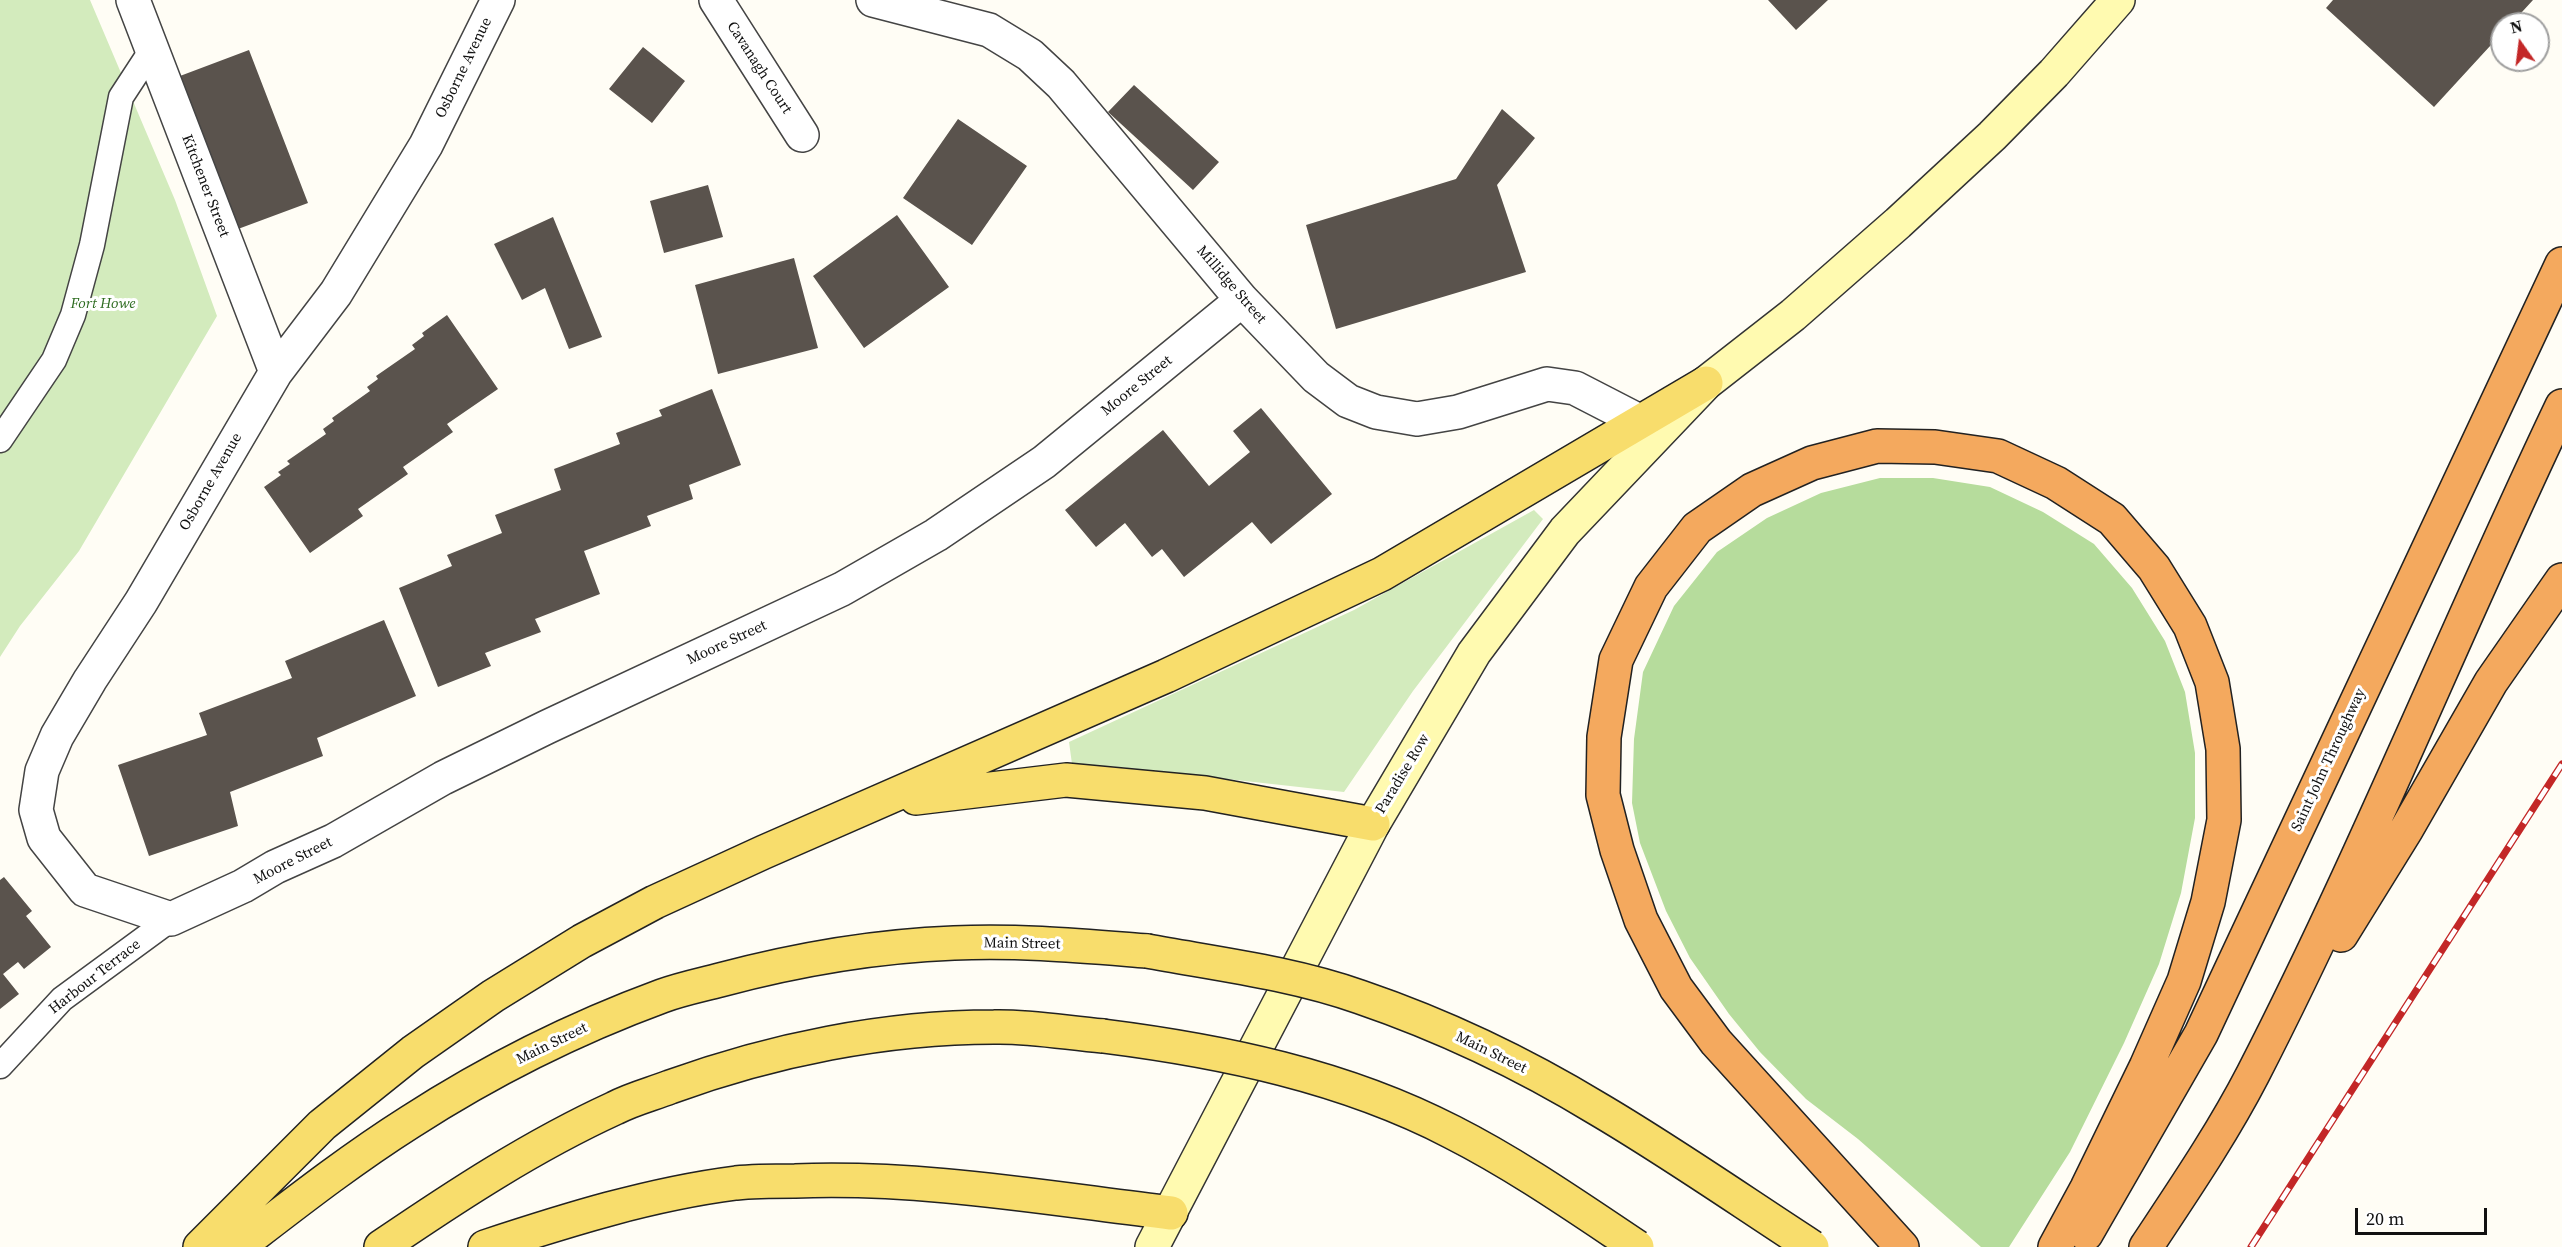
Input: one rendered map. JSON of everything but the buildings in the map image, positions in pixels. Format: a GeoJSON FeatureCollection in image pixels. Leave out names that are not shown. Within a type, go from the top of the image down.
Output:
{"type":"FeatureCollection","features":[{"type":"Feature","properties":{"kind":"highway","name":"Saint John Throughway"},"geometry":{"type":"LineString","coordinates":[[2079,1247],[2201,1034],[2562,264]]}},
{"type":"Feature","properties":{"kind":"highway"},"geometry":{"type":"LineString","coordinates":[[2252,1076],[2369,834],[2504,528],[2562,406]]}},
{"type":"Feature","properties":{"kind":"highway"},"geometry":{"type":"LineString","coordinates":[[1902,1247],[1716,1042],[1676,988],[1641,920],[1617,850],[1603,795],[1604,737],[1616,660],[1651,587],[1697,528],[1752,490],[1812,463],[1877,446],[1935,447],[1998,456],[2056,483],[2112,519],[2154,568],[2190,626],[2212,682],[2223,749],[2224,820],[2208,902],[2184,981],[2136,1088],[2055,1247]]}},
{"type":"Feature","properties":{"kind":"highway"},"geometry":{"type":"LineString","coordinates":[[2146,1247],[2406,830],[2491,682],[2562,580]]}},
{"type":"Feature","properties":{"kind":"main road","name":"Paradise Row"},"geometry":{"type":"LineString","coordinates":[[1152,1247],[1373,824],[1474,654],[1565,531],[1706,383],[1793,315],[1898,223],[1992,136],[2054,73],[2118,0]]}},
{"type":"Feature","properties":{"kind":"main road"},"geometry":{"type":"LineString","coordinates":[[200,1247],[322,1125],[413,1052],[493,996],[582,941],[655,902],[1166,676],[1382,574],[1706,383]]}},
{"type":"Feature","properties":{"kind":"main road"},"geometry":{"type":"LineString","coordinates":[[876,804],[1009,785],[1066,780],[1205,793],[1373,824]]}},
{"type":"Feature","properties":{"kind":"main road","name":"Main Street"},"geometry":{"type":"LineString","coordinates":[[238,1247],[332,1175],[411,1121],[502,1069],[577,1030],[664,995],[763,969],[853,953],[954,943],[1049,943],[1147,951],[1268,973],[1359,996],[1444,1030],[1525,1068],[1598,1109],[1812,1247]]}},
{"type":"Feature","properties":{"kind":"main road"},"geometry":{"type":"LineString","coordinates":[[381,1247],[452,1199],[533,1149],[616,1107],[708,1073],[792,1052],[859,1039],[926,1030],[996,1026],[1103,1036],[1177,1046],[1315,1077],[1386,1102],[1450,1131],[1511,1164],[1637,1247]]}},
{"type":"Feature","properties":{"kind":"main road"},"geometry":{"type":"LineString","coordinates":[[485,1247],[654,1196],[738,1183],[831,1179],[932,1184],[1171,1213]]}},
{"type":"Feature","properties":{"kind":"street","name":"Kitchener Street"},"geometry":{"type":"LineString","coordinates":[[133,0],[276,372]]}},
{"type":"Feature","properties":{"kind":"street","name":"Osborne Avenue"},"geometry":{"type":"LineString","coordinates":[[171,920],[85,890],[44,838],[36,810],[42,771],[57,736],[141,602],[276,372],[336,293],[426,145],[498,0]]}},
{"type":"Feature","properties":{"kind":"street","name":"Cavanagh Court"},"geometry":{"type":"LineString","coordinates":[[716,0],[802,135]]}},
{"type":"Feature","properties":{"kind":"street","name":"Millidge Street"},"geometry":{"type":"LineString","coordinates":[[873,0],[989,30],[1030,55],[1061,84],[1242,300],[1316,377],[1348,401],[1376,412],[1417,419],[1458,412],[1547,384],[1575,388],[1641,422]]}},
{"type":"Feature","properties":{"kind":"street","name":"Moore Street"},"geometry":{"type":"LineString","coordinates":[[171,920],[243,886],[275,867],[333,841],[443,778],[842,589],[908,551],[996,496],[1044,462],[1242,300]]}},
{"type":"Feature","properties":{"kind":"lane"},"geometry":{"type":"LineString","coordinates":[[0,440],[54,360],[73,315],[92,245],[121,97],[153,48]]}},
{"type":"Feature","properties":{"kind":"lane","name":"Harbour Terrace"},"geometry":{"type":"LineString","coordinates":[[0,1066],[63,999],[171,920]]}},
{"type":"Feature","properties":{"kind":"green space","name":"Fort Howe"},"geometry":{"type":"Polygon","coordinates":[[[0,0],[90,0],[175,200],[217,316],[79,551],[20,626],[0,657],[0,0]]]}},
{"type":"Feature","properties":{"kind":"green space"},"geometry":{"type":"Polygon","coordinates":[[[1880,478],[1933,478],[1990,487],[2043,512],[2094,544],[2132,588],[2165,641],[2185,692],[2195,753],[2195,818],[2181,893],[2159,964],[2124,1043],[2070,1152],[2009,1247],[1981,1247],[1858,1139],[1806,1099],[1760,1052],[1729,1014],[1690,958],[1666,911],[1640,843],[1632,803],[1634,739],[1643,672],[1674,606],[1717,552],[1767,518],[1821,493],[1880,478]]]}},
{"type":"Feature","properties":{"kind":"green space"},"geometry":{"type":"Polygon","coordinates":[[[1534,510],[1543,519],[1413,691],[1344,792],[1119,767],[1072,764],[1069,742],[1354,610],[1534,510]]]}},
{"type":"Feature","properties":{"kind":"railway"},"geometry":{"type":"LineString","coordinates":[[2251,1247],[2562,764]]}}]}
